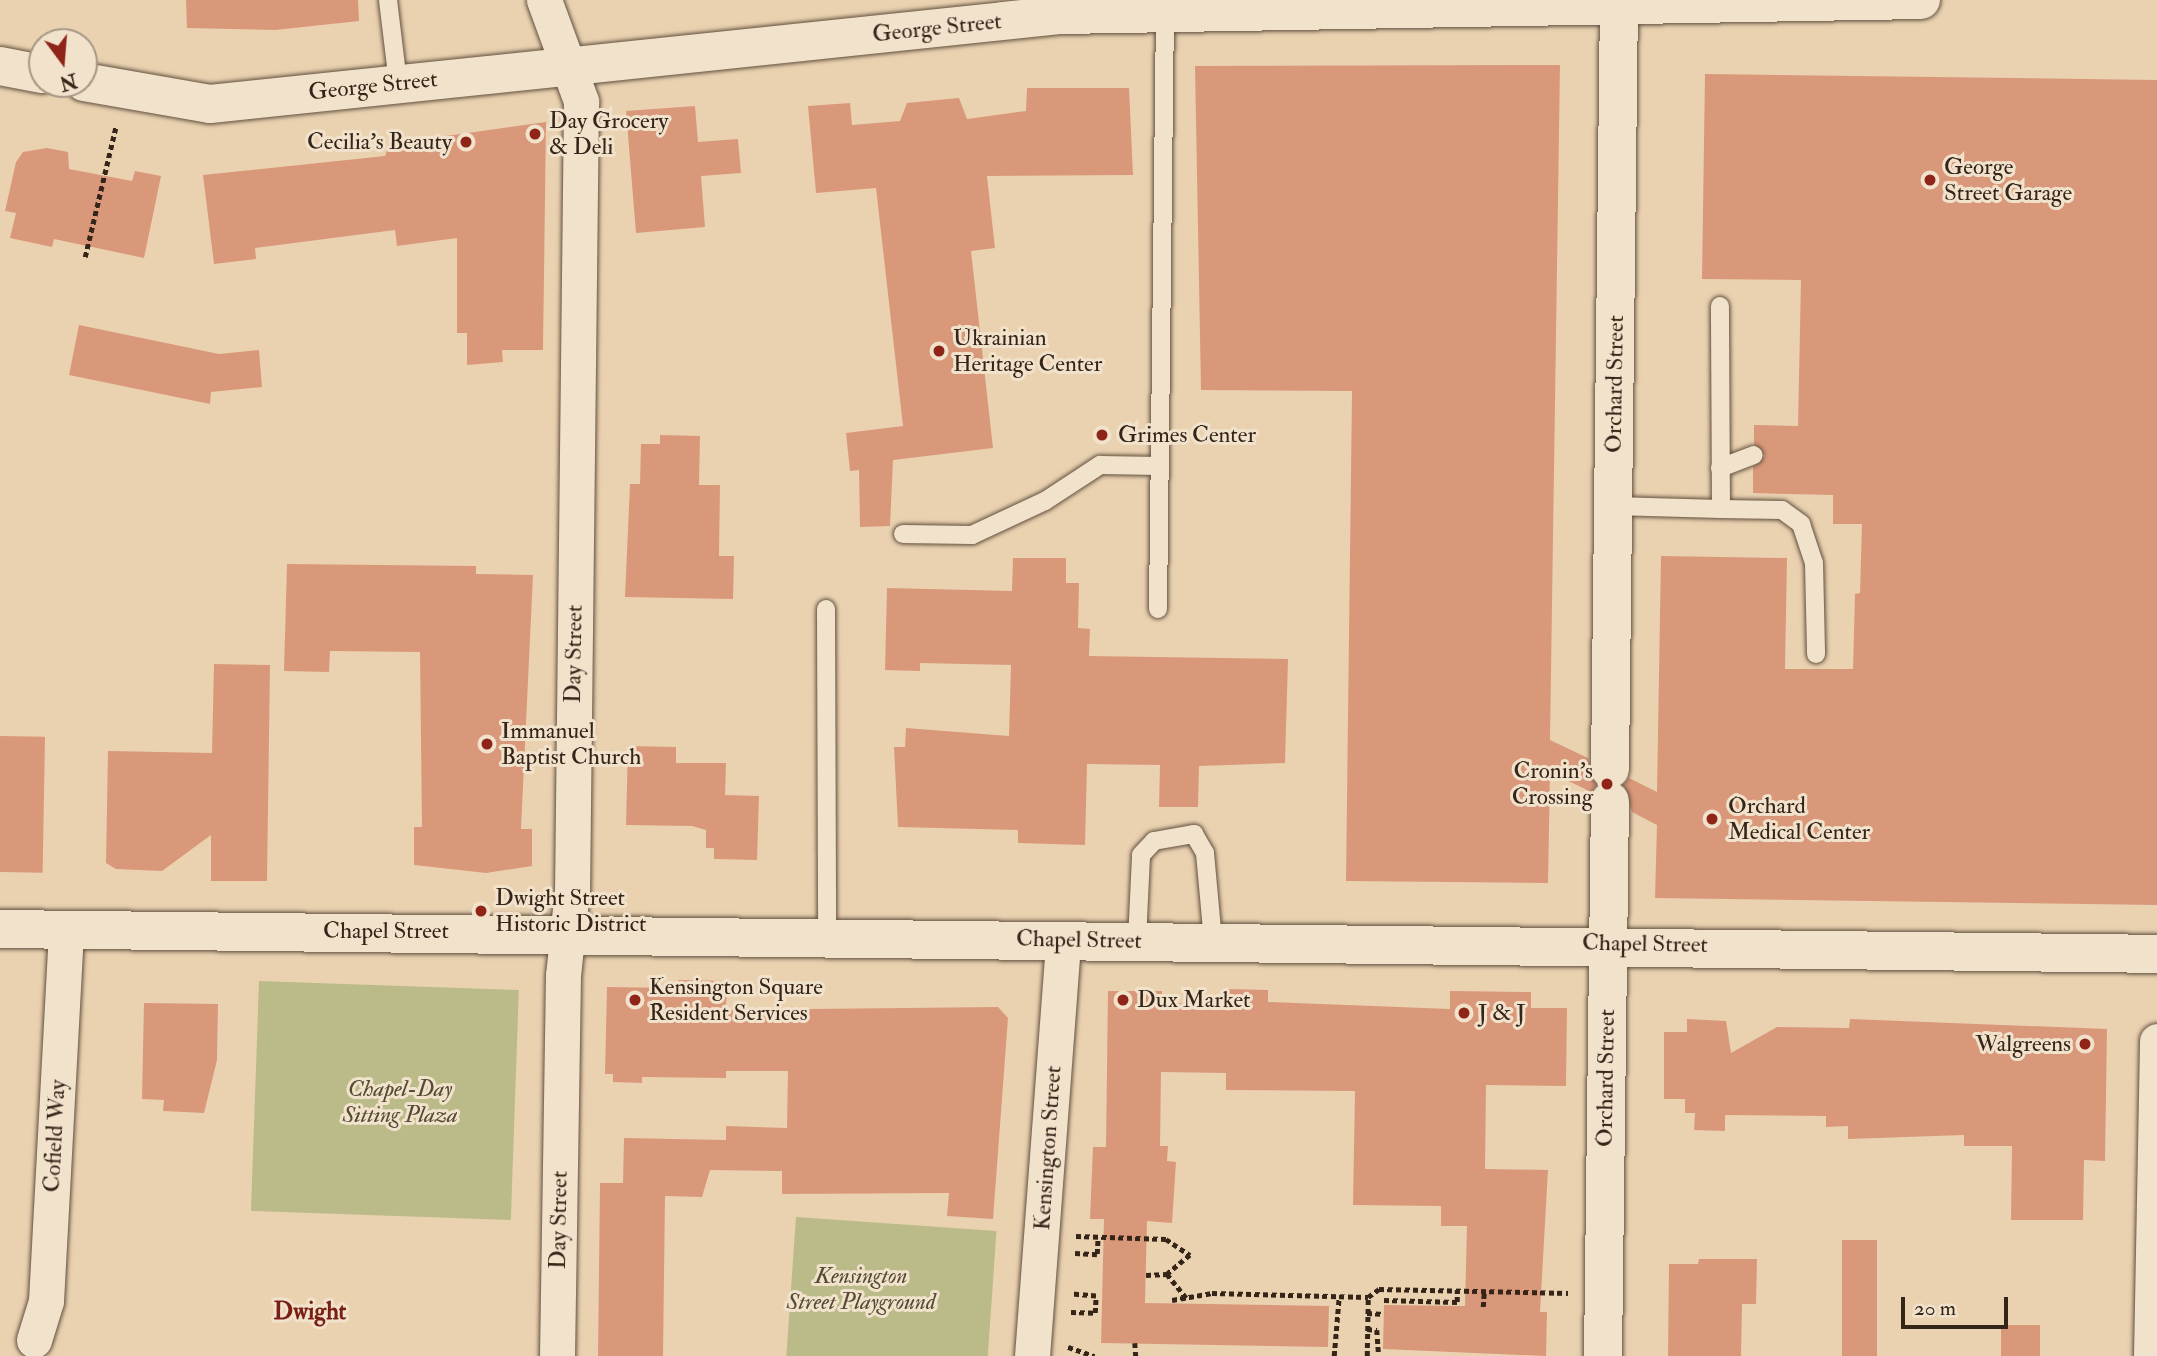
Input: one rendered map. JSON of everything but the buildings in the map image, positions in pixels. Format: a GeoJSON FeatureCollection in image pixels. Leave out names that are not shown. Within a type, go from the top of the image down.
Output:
{"type":"FeatureCollection","features":[{"type":"Feature","properties":{"kind":"main road","name":"George Street"},"geometry":{"type":"LineString","coordinates":[[98,84],[210,104],[1061,8],[1165,13],[1619,3],[1921,0]]}},
{"type":"Feature","properties":{"kind":"main road","name":"Orchard Street"},"geometry":{"type":"LineString","coordinates":[[1603,1356],[1619,3]]}},
{"type":"Feature","properties":{"kind":"main road"},"geometry":{"type":"LineString","coordinates":[[0,66],[28,71]]}},
{"type":"Feature","properties":{"kind":"main road","name":"Chapel Street"},"geometry":{"type":"LineString","coordinates":[[0,929],[567,931],[1137,941],[1608,943],[2157,954]]}},
{"type":"Feature","properties":{"kind":"street","name":"Day Street"},"geometry":{"type":"LineString","coordinates":[[544,0],[565,65],[581,101],[557,1356]]}},
{"type":"Feature","properties":{"kind":"street","name":"Cofield Way"},"geometry":{"type":"LineString","coordinates":[[35,1348],[46,1301],[66,930]]}},
{"type":"Feature","properties":{"kind":"street","name":"Kensington Street"},"geometry":{"type":"LineString","coordinates":[[1032,1356],[1063,940]]}},
{"type":"Feature","properties":{"kind":"street"},"geometry":{"type":"LineString","coordinates":[[2151,1356],[2157,1041]]}},
{"type":"Feature","properties":{"kind":"lane"},"geometry":{"type":"LineString","coordinates":[[388,0],[398,83]]}},
{"type":"Feature","properties":{"kind":"lane"},"geometry":{"type":"LineString","coordinates":[[1158,609],[1165,13]]}},
{"type":"Feature","properties":{"kind":"lane"},"geometry":{"type":"LineString","coordinates":[[1720,306],[1721,509]]}},
{"type":"Feature","properties":{"kind":"lane"},"geometry":{"type":"LineString","coordinates":[[1720,468],[1754,455]]}},
{"type":"Feature","properties":{"kind":"lane"},"geometry":{"type":"LineString","coordinates":[[903,534],[972,535],[1045,501],[1100,465],[1160,466]]}},
{"type":"Feature","properties":{"kind":"lane"},"geometry":{"type":"LineString","coordinates":[[1613,506],[1721,509],[1782,502],[1801,524],[1814,563],[1816,653]]}},
{"type":"Feature","properties":{"kind":"lane"},"geometry":{"type":"LineString","coordinates":[[826,609],[827,936]]}},
{"type":"Feature","properties":{"kind":"lane"},"geometry":{"type":"LineString","coordinates":[[1137,941],[1141,855],[1154,841],[1194,834],[1205,853],[1213,941]]}},
{"type":"Feature","properties":{"kind":"path"},"geometry":{"type":"LineString","coordinates":[[85,257],[116,126]]}},
{"type":"Feature","properties":{"kind":"path"},"geometry":{"type":"LineString","coordinates":[[1075,1236],[1166,1239],[1190,1255],[1167,1274],[1146,1275]]}},
{"type":"Feature","properties":{"kind":"path"},"geometry":{"type":"LineString","coordinates":[[1074,1253],[1097,1254],[1098,1237]]}},
{"type":"Feature","properties":{"kind":"path"},"geometry":{"type":"LineString","coordinates":[[1167,1274],[1188,1300]]}},
{"type":"Feature","properties":{"kind":"path"},"geometry":{"type":"LineString","coordinates":[[1172,1300],[1188,1300],[1212,1293],[1368,1297],[1379,1289],[1574,1293]]}},
{"type":"Feature","properties":{"kind":"path"},"geometry":{"type":"LineString","coordinates":[[1411,1289],[1411,1301]]}},
{"type":"Feature","properties":{"kind":"path"},"geometry":{"type":"LineString","coordinates":[[1384,1300],[1457,1302],[1457,1290]]}},
{"type":"Feature","properties":{"kind":"path"},"geometry":{"type":"LineString","coordinates":[[1483,1307],[1484,1291]]}},
{"type":"Feature","properties":{"kind":"path"},"geometry":{"type":"LineString","coordinates":[[1070,1312],[1096,1313],[1096,1296],[1071,1294]]}},
{"type":"Feature","properties":{"kind":"path"},"geometry":{"type":"LineString","coordinates":[[1334,1356],[1339,1297]]}},
{"type":"Feature","properties":{"kind":"path"},"geometry":{"type":"LineString","coordinates":[[1367,1356],[1368,1297]]}},
{"type":"Feature","properties":{"kind":"path"},"geometry":{"type":"LineString","coordinates":[[1367,1313],[1384,1314]]}},
{"type":"Feature","properties":{"kind":"path"},"geometry":{"type":"LineString","coordinates":[[1367,1329],[1377,1330],[1379,1356]]}},
{"type":"Feature","properties":{"kind":"path"},"geometry":{"type":"LineString","coordinates":[[1135,1343],[1136,1356]]}},
{"type":"Feature","properties":{"kind":"path"},"geometry":{"type":"LineString","coordinates":[[1067,1347],[1094,1356]]}},
{"type":"Feature","properties":{"kind":"green space","name":"Chapel-Day Sitting Plaza"},"geometry":{"type":"Polygon","coordinates":[[[259,981],[519,990],[511,1220],[251,1211],[259,981]]]}},
{"type":"Feature","properties":{"kind":"green space","name":"Kensington Street Playground"},"geometry":{"type":"Polygon","coordinates":[[[796,1217],[997,1231],[988,1356],[786,1356],[796,1217]]]}},
{"type":"Feature","properties":{"kind":"place","name":"Day Grocery & Deli"},"geometry":{"type":"Point","coordinates":[535,134]}},
{"type":"Feature","properties":{"kind":"place","name":"Cecilia's Beauty"},"geometry":{"type":"Point","coordinates":[466,142]}},
{"type":"Feature","properties":{"kind":"place","name":"George Street Garage"},"geometry":{"type":"Point","coordinates":[1930,180]}},
{"type":"Feature","properties":{"kind":"place","name":"Ukrainian Heritage Center"},"geometry":{"type":"Point","coordinates":[939,351]}},
{"type":"Feature","properties":{"kind":"place","name":"Grimes Center"},"geometry":{"type":"Point","coordinates":[1102,435]}},
{"type":"Feature","properties":{"kind":"place","name":"Immanuel Baptist Church"},"geometry":{"type":"Point","coordinates":[487,744]}},
{"type":"Feature","properties":{"kind":"place","name":"Cronin's Crossing"},"geometry":{"type":"Point","coordinates":[1607,784]}},
{"type":"Feature","properties":{"kind":"place","name":"Orchard Medical Center"},"geometry":{"type":"Point","coordinates":[1712,819]}},
{"type":"Feature","properties":{"kind":"place","name":"Dwight Street Historic District"},"geometry":{"type":"Point","coordinates":[481,911]}},
{"type":"Feature","properties":{"kind":"place","name":"Kensington Square Resident Services"},"geometry":{"type":"Point","coordinates":[635,1000]}},
{"type":"Feature","properties":{"kind":"place","name":"Dux Market"},"geometry":{"type":"Point","coordinates":[1123,1000]}},
{"type":"Feature","properties":{"kind":"place","name":"J & J"},"geometry":{"type":"Point","coordinates":[1464,1013]}},
{"type":"Feature","properties":{"kind":"place","name":"Walgreens"},"geometry":{"type":"Point","coordinates":[2085,1044]}},
{"type":"Feature","properties":{"kind":"district","name":"Dwight"},"geometry":{"type":"Point","coordinates":[310,1312]}}]}
